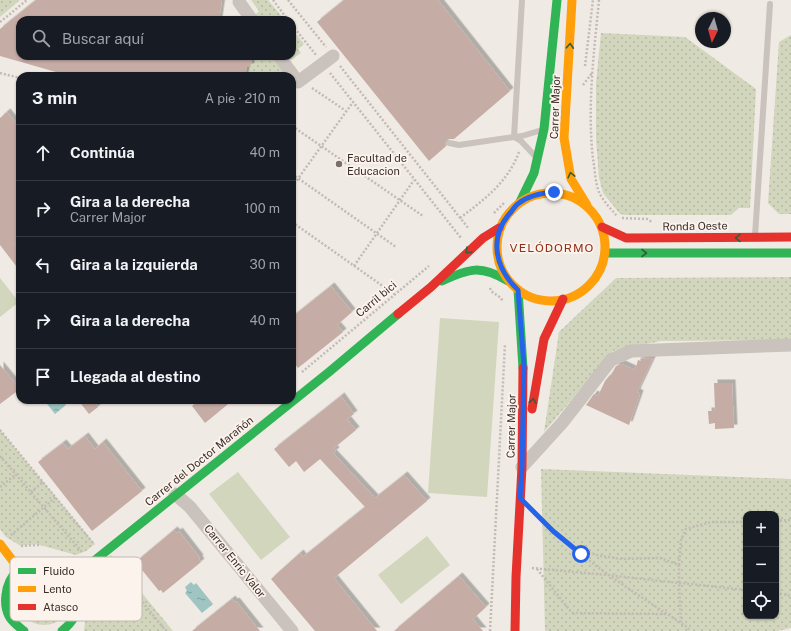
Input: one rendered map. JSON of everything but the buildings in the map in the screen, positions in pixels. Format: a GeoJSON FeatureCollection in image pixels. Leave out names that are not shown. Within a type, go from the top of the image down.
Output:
{"type":"FeatureCollection","features":[{"type":"Feature","properties":{"kind":"street","name":"Carrer Major"},"geometry":{"type":"LineString","coordinates":[[520,202],[534,173],[544,130],[557,0]]}},
{"type":"Feature","properties":{"kind":"street","name":"Carrer Major"},"geometry":{"type":"LineString","coordinates":[[572,0],[564,138],[571,179],[590,209]]}},
{"type":"Feature","properties":{"kind":"street"},"geometry":{"type":"LineString","coordinates":[[239,2],[249,16]]}},
{"type":"Feature","properties":{"kind":"street"},"geometry":{"type":"LineString","coordinates":[[282,60],[291,72]]}},
{"type":"Feature","properties":{"kind":"street"},"geometry":{"type":"LineString","coordinates":[[296,79],[298,82],[328,60]]}},
{"type":"Feature","properties":{"kind":"street"},"geometry":{"type":"LineString","coordinates":[[431,287],[455,275],[477,270],[486,270],[508,281],[518,290],[530,297],[546,301],[563,300],[584,290],[596,276],[604,259],[605,253],[605,242],[602,227],[590,209],[573,197],[554,192],[538,194],[520,202],[503,220],[496,243],[499,263],[508,281]]}},
{"type":"Feature","properties":{"kind":"street","name":"Ronda Oeste"},"geometry":{"type":"LineString","coordinates":[[602,227],[626,238],[791,237]]}},
{"type":"Feature","properties":{"kind":"street"},"geometry":{"type":"LineString","coordinates":[[431,287],[483,238],[500,228]]}},
{"type":"Feature","properties":{"kind":"street"},"geometry":{"type":"LineString","coordinates":[[605,253],[791,253]]}},
{"type":"Feature","properties":{"kind":"street","name":"Carrer del Doctor Marañón"},"geometry":{"type":"LineString","coordinates":[[296,398],[431,287]]}},
{"type":"Feature","properties":{"kind":"street","name":"Carrer Major"},"geometry":{"type":"LineString","coordinates":[[515,631],[516,567],[522,467],[524,366],[518,290]]}},
{"type":"Feature","properties":{"kind":"street","name":"Carrer Major"},"geometry":{"type":"LineString","coordinates":[[522,467],[544,339],[563,300]]}},
{"type":"Feature","properties":{"kind":"street"},"geometry":{"type":"LineString","coordinates":[[522,467],[562,424],[611,360],[624,354],[631,351],[791,345]]}},
{"type":"Feature","properties":{"kind":"street","name":"Carrer del Doctor Marañón"},"geometry":{"type":"LineString","coordinates":[[99,557],[175,494],[288,404]]}},
{"type":"Feature","properties":{"kind":"street","name":"Carrer Enric Valor"},"geometry":{"type":"LineString","coordinates":[[175,494],[190,507],[292,631]]}},
{"type":"Feature","properties":{"kind":"street"},"geometry":{"type":"LineString","coordinates":[[0,544],[10,557]]}},
{"type":"Feature","properties":{"kind":"street"},"geometry":{"type":"LineString","coordinates":[[10,581],[6,592],[6,606],[10,618]]}},
{"type":"Feature","properties":{"kind":"street"},"geometry":{"type":"LineString","coordinates":[[64,630],[71,621]]}},
{"type":"Feature","properties":{"kind":"lane"},"geometry":{"type":"LineString","coordinates":[[514,137],[522,0]]}},
{"type":"Feature","properties":{"kind":"lane"},"geometry":{"type":"LineString","coordinates":[[755,237],[770,4]]}},
{"type":"Feature","properties":{"kind":"lane"},"geometry":{"type":"LineString","coordinates":[[450,143],[459,145],[522,136],[544,130]]}},
{"type":"Feature","properties":{"kind":"lane"},"geometry":{"type":"LineString","coordinates":[[514,137],[521,141],[537,158]]}},
{"type":"Feature","properties":{"kind":"path"},"geometry":{"type":"LineString","coordinates":[[0,22],[27,0]]}},
{"type":"Feature","properties":{"kind":"path"},"geometry":{"type":"LineString","coordinates":[[273,0],[285,16]]}},
{"type":"Feature","properties":{"kind":"path"},"geometry":{"type":"LineString","coordinates":[[288,0],[328,60],[353,102],[462,239],[457,244]]}},
{"type":"Feature","properties":{"kind":"path"},"geometry":{"type":"LineString","coordinates":[[584,72],[593,0]]}},
{"type":"Feature","properties":{"kind":"path"},"geometry":{"type":"LineString","coordinates":[[599,0],[592,73],[591,141],[596,177],[599,192],[606,204],[618,217],[648,219],[652,222],[639,223]]}},
{"type":"Feature","properties":{"kind":"path"},"geometry":{"type":"LineString","coordinates":[[296,29],[328,60],[473,234],[476,244]]}},
{"type":"Feature","properties":{"kind":"path"},"geometry":{"type":"LineString","coordinates":[[0,73],[16,77]]}},
{"type":"Feature","properties":{"kind":"path"},"geometry":{"type":"LineString","coordinates":[[583,79],[582,86],[592,73]]}},
{"type":"Feature","properties":{"kind":"path"},"geometry":{"type":"LineString","coordinates":[[301,80],[346,111]]}},
{"type":"Feature","properties":{"kind":"path"},"geometry":{"type":"LineString","coordinates":[[296,181],[353,102]]}},
{"type":"Feature","properties":{"kind":"path"},"geometry":{"type":"LineString","coordinates":[[296,129],[423,216]]}},
{"type":"Feature","properties":{"kind":"path"},"geometry":{"type":"LineString","coordinates":[[298,178],[396,247]]}},
{"type":"Feature","properties":{"kind":"path"},"geometry":{"type":"LineString","coordinates":[[354,266],[414,180]]}},
{"type":"Feature","properties":{"kind":"path"},"geometry":{"type":"LineString","coordinates":[[296,225],[394,294]]}},
{"type":"Feature","properties":{"kind":"path","name":"Carril bici"},"geometry":{"type":"LineString","coordinates":[[298,375],[434,262]]}},
{"type":"Feature","properties":{"kind":"path"},"geometry":{"type":"LineString","coordinates":[[486,270],[491,291],[501,298],[504,305]]}},
{"type":"Feature","properties":{"kind":"path"},"geometry":{"type":"LineString","coordinates":[[490,631],[505,343]]}},
{"type":"Feature","properties":{"kind":"path"},"geometry":{"type":"LineString","coordinates":[[0,430],[105,557]]}},
{"type":"Feature","properties":{"kind":"path"},"geometry":{"type":"LineString","coordinates":[[0,456],[82,552]]}},
{"type":"Feature","properties":{"kind":"path"},"geometry":{"type":"LineString","coordinates":[[0,487],[16,474]]}},
{"type":"Feature","properties":{"kind":"path"},"geometry":{"type":"LineString","coordinates":[[31,492],[43,482]]}},
{"type":"Feature","properties":{"kind":"path"},"geometry":{"type":"LineString","coordinates":[[9,537],[56,497]]}},
{"type":"Feature","properties":{"kind":"path"},"geometry":{"type":"LineString","coordinates":[[520,498],[553,531],[607,575],[667,614],[690,631]]}},
{"type":"Feature","properties":{"kind":"path"},"geometry":{"type":"LineString","coordinates":[[779,521],[791,520]]}},
{"type":"Feature","properties":{"kind":"path"},"geometry":{"type":"LineString","coordinates":[[681,624],[679,565],[681,540],[686,529],[711,522],[743,522]]}},
{"type":"Feature","properties":{"kind":"path"},"geometry":{"type":"LineString","coordinates":[[575,549],[601,556],[622,559],[660,558],[679,565]]}},
{"type":"Feature","properties":{"kind":"path"},"geometry":{"type":"LineString","coordinates":[[516,567],[679,582],[743,590]]}},
{"type":"Feature","properties":{"kind":"path"},"geometry":{"type":"LineString","coordinates":[[537,569],[572,612],[667,614]]}},
{"type":"Feature","properties":{"kind":"path"},"geometry":{"type":"LineString","coordinates":[[779,594],[791,596]]}},
{"type":"Feature","properties":{"kind":"path"},"geometry":{"type":"LineString","coordinates":[[142,602],[166,631]]}},
{"type":"Feature","properties":{"kind":"green space"},"geometry":{"type":"Polygon","coordinates":[[[0,0],[20,0],[0,17],[0,0]]]}},
{"type":"Feature","properties":{"kind":"green space"},"geometry":{"type":"Polygon","coordinates":[[[251,0],[268,0],[282,16],[256,16],[255,15],[259,11],[251,0]]]}},
{"type":"Feature","properties":{"kind":"green space"},"geometry":{"type":"Polygon","coordinates":[[[601,33],[685,37],[695,44],[695,48],[700,48],[756,89],[750,208],[739,208],[731,215],[620,214],[603,193],[599,178],[596,139],[596,83],[601,33]]]}},
{"type":"Feature","properties":{"kind":"green space"},"geometry":{"type":"Polygon","coordinates":[[[296,34],[304,44],[298,49],[301,53],[296,56],[296,34]]]}},
{"type":"Feature","properties":{"kind":"green space"},"geometry":{"type":"Polygon","coordinates":[[[791,35],[791,214],[779,214],[768,203],[779,42],[791,35]]]}},
{"type":"Feature","properties":{"kind":"green space"},"geometry":{"type":"Polygon","coordinates":[[[252,60],[275,60],[284,72],[246,72],[247,67],[250,67],[252,60]]]}},
{"type":"Feature","properties":{"kind":"green space"},"geometry":{"type":"Polygon","coordinates":[[[791,277],[791,340],[661,341],[613,351],[544,432],[559,332],[616,278],[791,277]]]}},
{"type":"Feature","properties":{"kind":"green space"},"geometry":{"type":"Polygon","coordinates":[[[0,278],[16,298],[16,304],[0,317],[0,278]]]}},
{"type":"Feature","properties":{"kind":"green space"},"geometry":{"type":"Polygon","coordinates":[[[440,318],[499,322],[487,497],[428,493],[440,318]]]}},
{"type":"Feature","properties":{"kind":"green space"},"geometry":{"type":"Polygon","coordinates":[[[0,430],[95,544],[86,551],[76,555],[36,544],[21,546],[6,537],[0,529],[0,430]]]}},
{"type":"Feature","properties":{"kind":"green space"},"geometry":{"type":"Polygon","coordinates":[[[541,469],[791,479],[791,628],[778,631],[545,631],[541,469]]]}},
{"type":"Feature","properties":{"kind":"green space"},"geometry":{"type":"Polygon","coordinates":[[[238,472],[290,537],[261,560],[209,494],[238,472]]]}},
{"type":"Feature","properties":{"kind":"green space"},"geometry":{"type":"Polygon","coordinates":[[[427,536],[450,565],[401,604],[378,575],[427,536]]]}},
{"type":"Feature","properties":{"kind":"green space"},"geometry":{"type":"Polygon","coordinates":[[[142,593],[173,631],[84,631],[85,621],[142,621],[142,593]]]}},
{"type":"Feature","properties":{"kind":"green space"},"geometry":{"type":"Polygon","coordinates":[[[31,621],[57,621],[44,625],[31,621]]]}},
{"type":"Feature","properties":{"kind":"water"},"geometry":{"type":"Polygon","coordinates":[[[47,404],[65,404],[66,405],[55,414],[47,404]]]}},
{"type":"Feature","properties":{"kind":"water"},"geometry":{"type":"Polygon","coordinates":[[[191,582],[194,585],[196,583],[213,604],[202,613],[185,593],[187,591],[185,587],[191,582]]]}},
{"type":"Feature","properties":{"kind":"traffic: fast"},"geometry":{"type":"LineString","coordinates":[[520,202],[534,173],[544,129],[557,0]]}},
{"type":"Feature","properties":{"kind":"traffic: fast"},"geometry":{"type":"LineString","coordinates":[[605,253],[791,253]]}},
{"type":"Feature","properties":{"kind":"traffic: fast"},"geometry":{"type":"LineString","coordinates":[[442,281],[460,273],[475,270],[490,272],[508,281]]}},
{"type":"Feature","properties":{"kind":"traffic: fast"},"geometry":{"type":"LineString","coordinates":[[518,290],[523,368]]}},
{"type":"Feature","properties":{"kind":"traffic: fast"},"geometry":{"type":"LineString","coordinates":[[296,399],[398,314]]}},
{"type":"Feature","properties":{"kind":"traffic: fast"},"geometry":{"type":"LineString","coordinates":[[99,557],[289,404]]}},
{"type":"Feature","properties":{"kind":"traffic: fast"},"geometry":{"type":"LineString","coordinates":[[10,581],[6,595],[6,606],[10,617]]}},
{"type":"Feature","properties":{"kind":"traffic: fast"},"geometry":{"type":"LineString","coordinates":[[13,621],[24,631]]}},
{"type":"Feature","properties":{"kind":"traffic: fast"},"geometry":{"type":"LineString","coordinates":[[62,631],[72,621]]}},
{"type":"Feature","properties":{"kind":"traffic: slow"},"geometry":{"type":"LineString","coordinates":[[572,0],[564,138],[571,179],[587,205]]}},
{"type":"Feature","properties":{"kind":"traffic: slow"},"geometry":{"type":"LineString","coordinates":[[551,193],[572,197],[589,209],[601,226],[605,247],[601,268],[589,285],[572,297],[551,301],[530,297],[513,285],[501,268],[497,247],[501,226],[513,209],[530,197],[551,193]]}},
{"type":"Feature","properties":{"kind":"traffic: slow"},"geometry":{"type":"LineString","coordinates":[[0,544],[10,557]]}},
{"type":"Feature","properties":{"kind":"traffic: jam"},"geometry":{"type":"LineString","coordinates":[[602,227],[626,238],[791,237]]}},
{"type":"Feature","properties":{"kind":"traffic: jam"},"geometry":{"type":"LineString","coordinates":[[398,314],[431,287],[483,238],[499,228]]}},
{"type":"Feature","properties":{"kind":"traffic: jam"},"geometry":{"type":"LineString","coordinates":[[532,409],[544,339],[563,299]]}},
{"type":"Feature","properties":{"kind":"traffic: jam"},"geometry":{"type":"LineString","coordinates":[[515,631],[516,577],[522,467],[523,368]]}},
{"type":"Feature","properties":{"kind":"place","name":"Facultad de Educacion"},"geometry":{"type":"Point","coordinates":[339,164]}},
{"type":"Feature","properties":{"kind":"district","name":"VELÓDORMO"},"geometry":{"type":"Point","coordinates":[552,248]}},
{"type":"Feature","properties":{"kind":"route"},"geometry":{"type":"LineString","coordinates":[[554,192],[538,194],[520,202],[503,220],[496,243],[499,263],[508,281],[518,290],[524,366],[520,498],[553,531],[581,554]]}}]}
